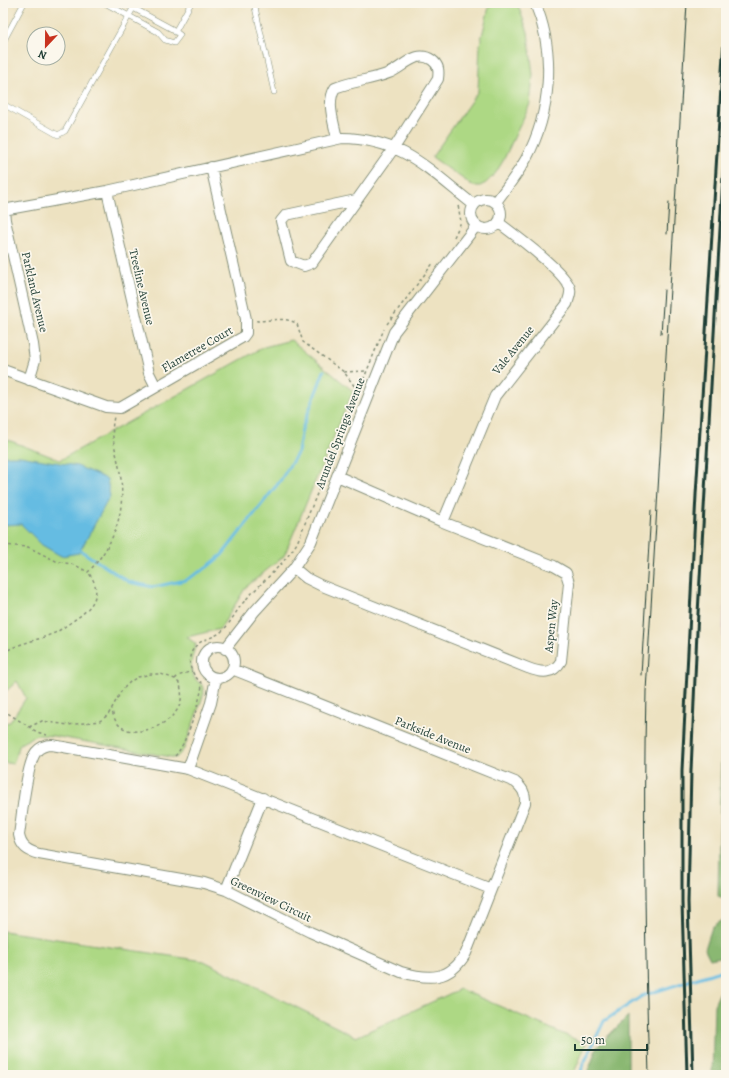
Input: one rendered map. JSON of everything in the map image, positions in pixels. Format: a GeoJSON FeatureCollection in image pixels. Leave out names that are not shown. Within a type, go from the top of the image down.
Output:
{"type":"FeatureCollection","features":[{"type":"Feature","properties":{"kind":"street"},"geometry":{"type":"LineString","coordinates":[[496,202],[528,155],[536,137],[544,110],[548,82],[547,55],[541,18],[535,3]]}},
{"type":"Feature","properties":{"kind":"street"},"geometry":{"type":"LineString","coordinates":[[337,139],[330,104],[331,95],[335,88],[389,73],[418,56],[425,56],[436,63],[439,71],[438,79],[394,148],[312,263],[304,266],[292,261],[281,221],[282,218],[286,215],[356,200]]}},
{"type":"Feature","properties":{"kind":"street"},"geometry":{"type":"LineString","coordinates":[[4,210],[107,191],[337,139],[364,139],[394,148],[424,165],[474,205]]}},
{"type":"Feature","properties":{"kind":"street","name":"Flametree Court"},"geometry":{"type":"LineString","coordinates":[[117,408],[120,408],[239,340],[246,333],[246,319],[211,167]]}},
{"type":"Feature","properties":{"kind":"street","name":"Treeline Avenue"},"geometry":{"type":"LineString","coordinates":[[107,191],[149,373],[156,387]]}},
{"type":"Feature","properties":{"kind":"street"},"geometry":{"type":"LineString","coordinates":[[487,198],[496,202],[501,210],[499,223],[495,227],[486,230],[476,226],[471,218],[474,205],[477,201],[487,198]]}},
{"type":"Feature","properties":{"kind":"street","name":"Parkland Avenue"},"geometry":{"type":"LineString","coordinates":[[4,210],[33,344],[34,360],[29,380]]}},
{"type":"Feature","properties":{"kind":"street","name":"Vale Avenue"},"geometry":{"type":"LineString","coordinates":[[443,522],[488,408],[495,396],[567,304],[570,295],[570,287],[559,271],[499,223]]}},
{"type":"Feature","properties":{"kind":"street","name":"Arundel Springs Avenue"},"geometry":{"type":"LineString","coordinates":[[225,648],[254,612],[294,568],[311,542],[394,332],[476,226]]}},
{"type":"Feature","properties":{"kind":"street"},"geometry":{"type":"LineString","coordinates":[[3,370],[106,408],[117,408]]}},
{"type":"Feature","properties":{"kind":"street","name":"Aspen Way"},"geometry":{"type":"LineString","coordinates":[[294,568],[306,578],[320,585],[528,668],[539,672],[553,670],[558,666],[563,655],[569,583],[566,573],[554,566],[443,522],[337,476]]}},
{"type":"Feature","properties":{"kind":"street"},"geometry":{"type":"LineString","coordinates":[[215,646],[225,648],[233,657],[232,669],[226,676],[216,678],[211,677],[204,670],[202,660],[203,655],[210,648],[215,646]]}},
{"type":"Feature","properties":{"kind":"street","name":"Parkside Avenue"},"geometry":{"type":"LineString","coordinates":[[232,669],[508,779],[520,786],[525,797],[525,803],[491,889]]}},
{"type":"Feature","properties":{"kind":"street"},"geometry":{"type":"LineString","coordinates":[[188,769],[211,703],[216,678]]}},
{"type":"Feature","properties":{"kind":"street","name":"Greenview Circuit"},"geometry":{"type":"LineString","coordinates":[[52,745],[188,769],[263,798],[491,889],[461,962],[446,974],[438,977],[426,978],[401,972],[342,947],[226,890],[204,884],[39,854],[26,849],[20,841],[19,835],[30,764],[36,751],[41,747],[52,745]]}},
{"type":"Feature","properties":{"kind":"street"},"geometry":{"type":"LineString","coordinates":[[226,890],[263,798]]}},
{"type":"Feature","properties":{"kind":"lane"},"geometry":{"type":"LineString","coordinates":[[3,42],[24,3]]}},
{"type":"Feature","properties":{"kind":"lane"},"geometry":{"type":"LineString","coordinates":[[105,3],[158,32],[165,40],[174,43],[180,35],[134,5],[124,3]]}},
{"type":"Feature","properties":{"kind":"lane"},"geometry":{"type":"LineString","coordinates":[[176,32],[191,3]]}},
{"type":"Feature","properties":{"kind":"lane"},"geometry":{"type":"LineString","coordinates":[[254,3],[274,92]]}},
{"type":"Feature","properties":{"kind":"lane"},"geometry":{"type":"LineString","coordinates":[[3,104],[58,135],[65,131],[134,5]]}},
{"type":"Feature","properties":{"kind":"path"},"geometry":{"type":"LineString","coordinates":[[453,238],[461,218],[455,201]]}},
{"type":"Feature","properties":{"kind":"path"},"geometry":{"type":"LineString","coordinates":[[175,757],[182,747],[202,693],[202,683],[194,676],[189,665],[190,656],[193,649],[204,639],[222,632],[240,606],[266,577],[286,560],[297,543],[366,371],[387,324],[435,262]]}},
{"type":"Feature","properties":{"kind":"path"},"geometry":{"type":"LineString","coordinates":[[255,314],[257,321],[292,320],[300,329],[305,345],[344,372],[358,391]]}},
{"type":"Feature","properties":{"kind":"path"},"geometry":{"type":"LineString","coordinates":[[344,372],[366,371]]}},
{"type":"Feature","properties":{"kind":"path"},"geometry":{"type":"LineString","coordinates":[[88,572],[97,563],[111,540],[118,524],[123,504],[122,484],[113,442],[113,423],[117,408]]}},
{"type":"Feature","properties":{"kind":"path"},"geometry":{"type":"LineString","coordinates":[[3,545],[28,547],[56,561],[75,565],[88,572],[94,580],[96,590],[94,602],[85,614],[52,634],[19,645],[3,653]]}},
{"type":"Feature","properties":{"kind":"path"},"geometry":{"type":"LineString","coordinates":[[175,679],[178,676],[192,670]]}},
{"type":"Feature","properties":{"kind":"path"},"geometry":{"type":"LineString","coordinates":[[29,727],[42,721],[68,725],[94,723],[104,718],[112,708],[122,690],[131,681],[138,677],[151,674],[161,674],[175,679],[180,684],[181,700],[177,709],[159,725],[146,730],[135,731],[121,728],[113,719],[112,708]]}},
{"type":"Feature","properties":{"kind":"path"},"geometry":{"type":"LineString","coordinates":[[3,710],[37,732],[50,735]]}},
{"type":"Feature","properties":{"kind":"shaded area"},"geometry":{"type":"Polygon","coordinates":[[[726,568],[726,692],[722,692],[722,635],[726,568]]]}},
{"type":"Feature","properties":{"kind":"green space"},"geometry":{"type":"Polygon","coordinates":[[[490,3],[517,3],[528,32],[533,75],[530,104],[503,161],[495,174],[486,183],[480,186],[473,186],[432,157],[478,91],[480,44],[490,3]]]}},
{"type":"Feature","properties":{"kind":"green space"},"geometry":{"type":"Polygon","coordinates":[[[291,340],[353,391],[284,556],[246,587],[220,629],[187,637],[196,644],[191,667],[197,681],[202,685],[204,693],[184,749],[176,758],[54,736],[36,735],[20,744],[13,764],[3,762],[3,723],[10,722],[26,698],[17,681],[3,694],[3,438],[60,460],[264,347],[291,340]]]}},
{"type":"Feature","properties":{"kind":"green space"},"geometry":{"type":"Polygon","coordinates":[[[722,692],[726,692],[726,899],[718,896],[722,692]]]}},
{"type":"Feature","properties":{"kind":"green space"},"geometry":{"type":"Polygon","coordinates":[[[726,918],[726,956],[710,959],[705,949],[712,927],[726,918]]]}},
{"type":"Feature","properties":{"kind":"green space"},"geometry":{"type":"Polygon","coordinates":[[[3,931],[204,961],[356,1037],[460,989],[586,1044],[573,1075],[3,1075],[3,931]]]}},
{"type":"Feature","properties":{"kind":"green space"},"geometry":{"type":"Polygon","coordinates":[[[726,984],[726,1075],[712,1075],[714,1005],[723,985],[726,984]]]}},
{"type":"Feature","properties":{"kind":"green space"},"geometry":{"type":"Polygon","coordinates":[[[628,1016],[628,1075],[587,1075],[597,1047],[628,1016]]]}},
{"type":"Feature","properties":{"kind":"water"},"geometry":{"type":"Polygon","coordinates":[[[3,456],[20,456],[77,466],[107,479],[110,496],[79,553],[61,556],[42,545],[21,524],[3,525],[3,456]]]}},
{"type":"Feature","properties":{"kind":"waterway"},"geometry":{"type":"LineString","coordinates":[[78,549],[129,582],[153,587],[186,580],[206,568],[222,555],[280,481],[298,452],[302,429],[324,371]]}},
{"type":"Feature","properties":{"kind":"waterway"},"geometry":{"type":"LineString","coordinates":[[580,1075],[583,1065],[604,1021],[642,996],[726,969]]}},
{"type":"Feature","properties":{"kind":"tram line"},"geometry":{"type":"LineString","coordinates":[[649,1075],[645,883],[646,691],[687,3]]}},
{"type":"Feature","properties":{"kind":"tram line"},"geometry":{"type":"LineString","coordinates":[[667,234],[669,202]]}},
{"type":"Feature","properties":{"kind":"tram line"},"geometry":{"type":"LineString","coordinates":[[661,334],[664,290]]}},
{"type":"Feature","properties":{"kind":"tram line"},"geometry":{"type":"LineString","coordinates":[[641,675],[651,511]]}},
{"type":"Feature","properties":{"kind":"railway"},"geometry":{"type":"LineString","coordinates":[[687,1075],[682,902],[682,770],[696,495],[726,6]]}},
{"type":"Feature","properties":{"kind":"railway"},"geometry":{"type":"LineString","coordinates":[[693,1075],[688,902],[691,771],[697,631],[726,124]]}}]}
